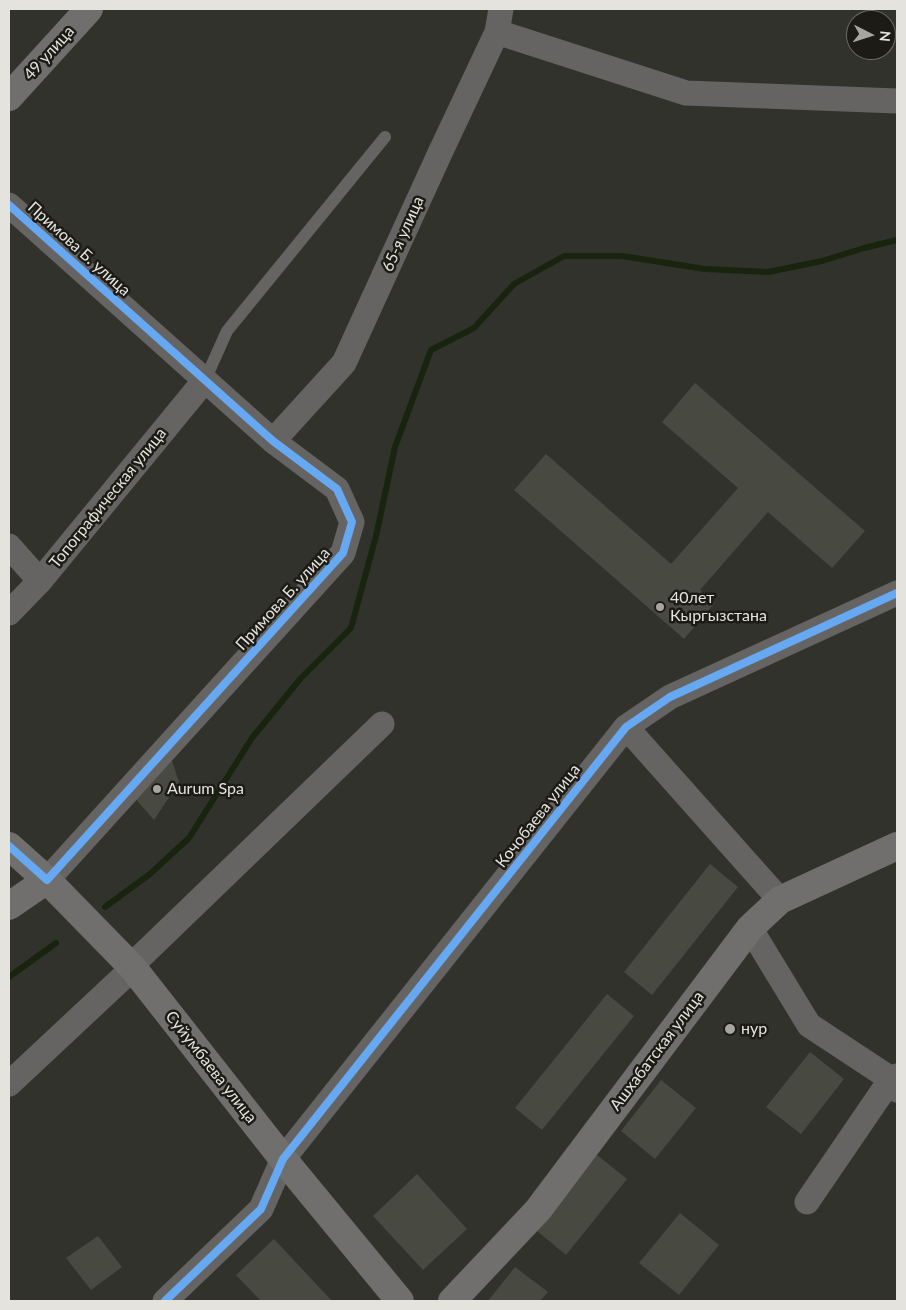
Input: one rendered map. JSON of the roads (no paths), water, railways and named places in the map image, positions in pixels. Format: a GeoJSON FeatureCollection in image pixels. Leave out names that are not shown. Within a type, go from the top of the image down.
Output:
{"type":"FeatureCollection","features":[{"type":"Feature","properties":{"kind":"street","name":"49 улица"},"geometry":{"type":"LineString","coordinates":[[9,97],[89,9]]}},
{"type":"Feature","properties":{"kind":"street"},"geometry":{"type":"LineString","coordinates":[[499,20],[686,93],[897,102]]}},
{"type":"Feature","properties":{"kind":"street","name":"65-я улица"},"geometry":{"type":"LineString","coordinates":[[274,441],[344,363],[499,20]]}},
{"type":"Feature","properties":{"kind":"street","name":"Примова Б. улица"},"geometry":{"type":"LineString","coordinates":[[9,205],[274,441],[337,489],[352,522],[343,553],[47,880]]}},
{"type":"Feature","properties":{"kind":"street","name":"Топографическая улица"},"geometry":{"type":"LineString","coordinates":[[9,613],[40,581],[205,380]]}},
{"type":"Feature","properties":{"kind":"street"},"geometry":{"type":"LineString","coordinates":[[9,546],[40,581]]}},
{"type":"Feature","properties":{"kind":"street","name":"Кочобаева улица"},"geometry":{"type":"LineString","coordinates":[[165,1301],[261,1209],[283,1159],[626,727],[670,697],[897,593]]}},
{"type":"Feature","properties":{"kind":"street"},"geometry":{"type":"LineString","coordinates":[[9,1084],[382,724]]}},
{"type":"Feature","properties":{"kind":"street"},"geometry":{"type":"LineString","coordinates":[[626,727],[780,900]]}},
{"type":"Feature","properties":{"kind":"street","name":"Суйумбаева улица"},"geometry":{"type":"LineString","coordinates":[[9,846],[47,880],[132,967],[283,1159],[400,1301]]}},
{"type":"Feature","properties":{"kind":"street","name":"Ашхабатская улица"},"geometry":{"type":"LineString","coordinates":[[452,1301],[538,1210],[750,928],[780,900],[897,846]]}},
{"type":"Feature","properties":{"kind":"street"},"geometry":{"type":"LineString","coordinates":[[9,906],[47,880]]}},
{"type":"Feature","properties":{"kind":"street"},"geometry":{"type":"LineString","coordinates":[[750,928],[809,1025],[895,1082],[807,1202]]}},
{"type":"Feature","properties":{"kind":"lane"},"geometry":{"type":"LineString","coordinates":[[205,380],[227,331],[385,137]]}},
{"type":"Feature","properties":{"kind":"waterway"},"geometry":{"type":"LineString","coordinates":[[105,907],[150,874],[189,838],[252,738],[301,678],[351,628],[376,536],[395,447],[431,350],[474,328],[514,284],[564,256],[622,256],[705,269],[768,272],[822,261],[897,240]]}},
{"type":"Feature","properties":{"kind":"waterway"},"geometry":{"type":"LineString","coordinates":[[9,977],[56,943]]}},
{"type":"Feature","properties":{"kind":"place","name":"40лет Кыргызстана"},"geometry":{"type":"Point","coordinates":[660,607]}},
{"type":"Feature","properties":{"kind":"place","name":"Aurum Spa"},"geometry":{"type":"Point","coordinates":[157,789]}},
{"type":"Feature","properties":{"kind":"place","name":"нур"},"geometry":{"type":"Point","coordinates":[730,1029]}}]}
